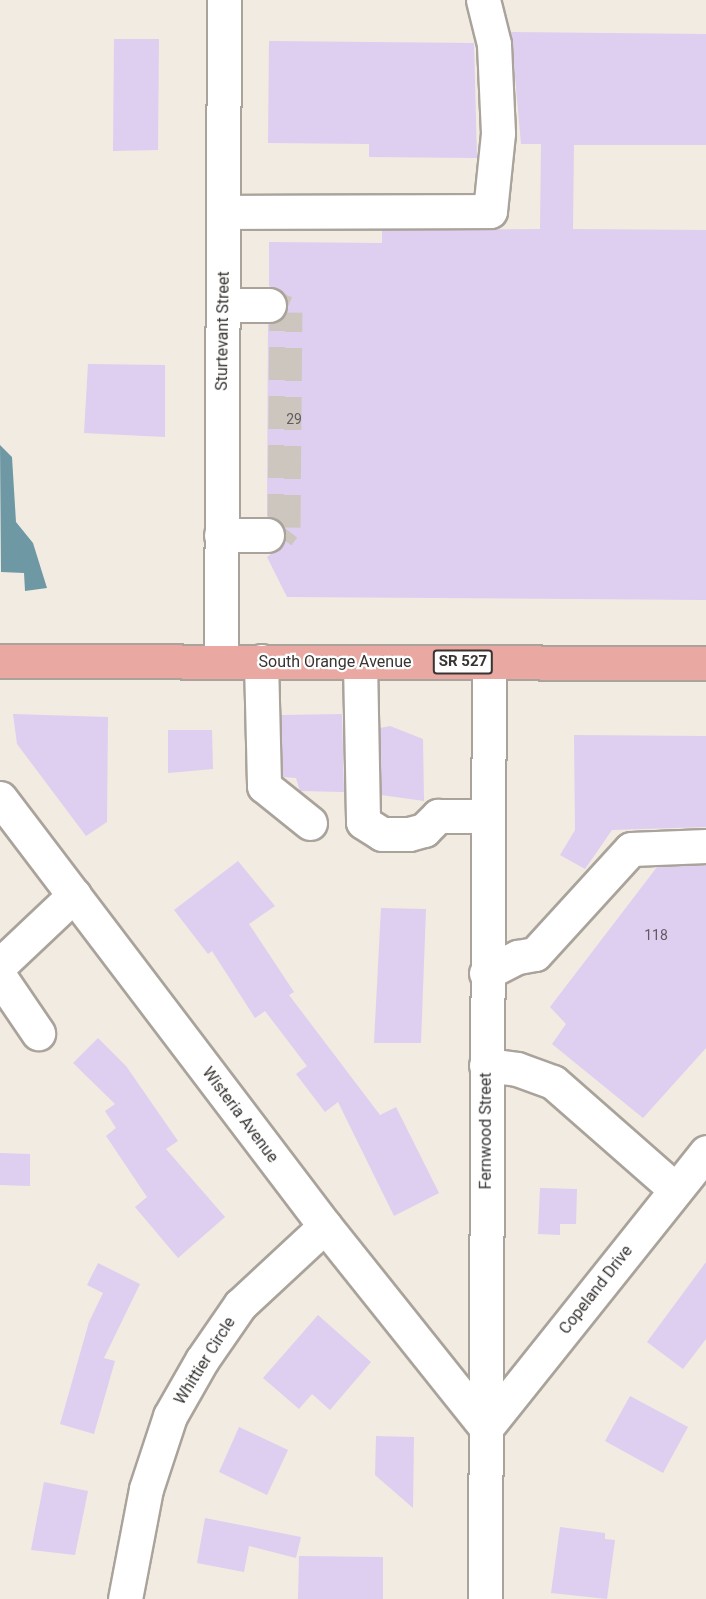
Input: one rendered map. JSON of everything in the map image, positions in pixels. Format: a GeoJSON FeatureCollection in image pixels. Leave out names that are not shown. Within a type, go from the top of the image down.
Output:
{"type":"FeatureCollection","features":[{"type":"Feature","properties":{"kind":"main road","name":"South Orange Avenue"},"geometry":{"type":"LineString","coordinates":[[0,661],[706,663]]}},
{"type":"Feature","properties":{"kind":"street","name":"Sturtevant Street"},"geometry":{"type":"LineString","coordinates":[[221,662],[224,0]]}},
{"type":"Feature","properties":{"kind":"street"},"geometry":{"type":"LineString","coordinates":[[224,212],[490,211],[498,133],[494,44],[483,0]]}},
{"type":"Feature","properties":{"kind":"street"},"geometry":{"type":"LineString","coordinates":[[223,304],[268,305]]}},
{"type":"Feature","properties":{"kind":"street"},"geometry":{"type":"LineString","coordinates":[[221,535],[267,535]]}},
{"type":"Feature","properties":{"kind":"street"},"geometry":{"type":"LineString","coordinates":[[261,662],[264,786],[310,823]]}},
{"type":"Feature","properties":{"kind":"street"},"geometry":{"type":"LineString","coordinates":[[360,662],[363,822],[382,834],[409,834],[424,830],[438,816],[488,816]]}},
{"type":"Feature","properties":{"kind":"street","name":"Fernwood Street"},"geometry":{"type":"LineString","coordinates":[[485,1599],[489,662]]}},
{"type":"Feature","properties":{"kind":"street","name":"Wisteria Avenue"},"geometry":{"type":"LineString","coordinates":[[0,798],[325,1226],[486,1428]]}},
{"type":"Feature","properties":{"kind":"street"},"geometry":{"type":"LineString","coordinates":[[486,973],[518,957],[535,954],[631,849],[706,846]]}},
{"type":"Feature","properties":{"kind":"street"},"geometry":{"type":"LineString","coordinates":[[0,965],[74,895]]}},
{"type":"Feature","properties":{"kind":"street"},"geometry":{"type":"LineString","coordinates":[[0,977],[38,1033]]}},
{"type":"Feature","properties":{"kind":"street"},"geometry":{"type":"LineString","coordinates":[[486,1065],[517,1069],[553,1082],[675,1189]]}},
{"type":"Feature","properties":{"kind":"street","name":"Copeland Drive"},"geometry":{"type":"LineString","coordinates":[[486,1428],[706,1152]]}},
{"type":"Feature","properties":{"kind":"street","name":"Whittier Circle"},"geometry":{"type":"LineString","coordinates":[[125,1599],[146,1489],[170,1416],[202,1359],[240,1305],[325,1226]]}},
{"type":"Feature","properties":{"kind":"water"},"geometry":{"type":"Polygon","coordinates":[[[0,445],[12,457],[16,522],[33,543],[47,588],[25,591],[24,573],[1,572],[0,445]]]}},
{"type":"Feature","properties":{"kind":"building"},"geometry":{"type":"Polygon","coordinates":[[[511,32],[706,34],[706,145],[574,145],[573,229],[706,230],[706,600],[287,597],[267,557],[283,545],[286,536],[283,525],[267,516],[268,324],[279,321],[288,306],[285,295],[269,286],[269,242],[382,243],[382,230],[540,229],[541,144],[521,144],[511,32]]]}},
{"type":"Feature","properties":{"kind":"building"},"geometry":{"type":"Polygon","coordinates":[[[114,39],[159,39],[158,150],[113,151],[114,39]]]}},
{"type":"Feature","properties":{"kind":"building"},"geometry":{"type":"Polygon","coordinates":[[[269,41],[474,43],[477,158],[369,157],[369,144],[268,143],[269,41]]]}},
{"type":"Feature","properties":{"kind":"building"},"geometry":{"type":"Polygon","coordinates":[[[88,364],[165,365],[165,437],[84,433],[88,364]]]}},
{"type":"Feature","properties":{"kind":"building"},"geometry":{"type":"Polygon","coordinates":[[[13,714],[108,717],[107,822],[86,836],[17,744],[13,714]]]}},
{"type":"Feature","properties":{"kind":"building"},"geometry":{"type":"Polygon","coordinates":[[[342,714],[344,792],[300,791],[296,778],[283,777],[281,715],[342,714]]]}},
{"type":"Feature","properties":{"kind":"building"},"geometry":{"type":"Polygon","coordinates":[[[390,726],[423,739],[424,801],[381,795],[380,728],[390,726]]]}},
{"type":"Feature","properties":{"kind":"building"},"geometry":{"type":"Polygon","coordinates":[[[168,730],[212,730],[213,769],[168,773],[168,730]]]}},
{"type":"Feature","properties":{"kind":"building"},"geometry":{"type":"Polygon","coordinates":[[[574,735],[706,736],[706,827],[612,830],[585,869],[560,855],[575,830],[574,735]]]}},
{"type":"Feature","properties":{"kind":"building"},"geometry":{"type":"Polygon","coordinates":[[[238,861],[275,906],[249,924],[294,992],[289,995],[380,1115],[396,1107],[439,1193],[394,1216],[338,1102],[325,1112],[296,1074],[307,1066],[265,1011],[255,1018],[212,951],[208,954],[174,910],[238,861]]]}},
{"type":"Feature","properties":{"kind":"building"},"geometry":{"type":"Polygon","coordinates":[[[706,865],[706,1048],[643,1118],[552,1044],[566,1024],[550,1007],[657,867],[706,865]]]}},
{"type":"Feature","properties":{"kind":"building"},"geometry":{"type":"Polygon","coordinates":[[[381,908],[426,909],[421,1043],[374,1043],[381,908]]]}},
{"type":"Feature","properties":{"kind":"building"},"geometry":{"type":"Polygon","coordinates":[[[98,1038],[126,1066],[178,1141],[166,1149],[225,1217],[178,1258],[135,1207],[147,1197],[106,1136],[116,1128],[105,1111],[115,1104],[73,1063],[98,1038]]]}},
{"type":"Feature","properties":{"kind":"building"},"geometry":{"type":"Polygon","coordinates":[[[0,1153],[30,1154],[30,1186],[0,1185],[0,1153]]]}},
{"type":"Feature","properties":{"kind":"building"},"geometry":{"type":"Polygon","coordinates":[[[540,1188],[577,1189],[576,1224],[560,1224],[560,1235],[538,1234],[540,1188]]]}},
{"type":"Feature","properties":{"kind":"building"},"geometry":{"type":"Polygon","coordinates":[[[706,1262],[706,1339],[683,1369],[647,1342],[706,1262]]]}},
{"type":"Feature","properties":{"kind":"building"},"geometry":{"type":"Polygon","coordinates":[[[98,1263],[140,1284],[104,1358],[115,1361],[94,1434],[60,1424],[89,1322],[103,1293],[87,1285],[98,1263]]]}},
{"type":"Feature","properties":{"kind":"building"},"geometry":{"type":"Polygon","coordinates":[[[318,1315],[371,1362],[330,1410],[312,1394],[299,1409],[263,1378],[318,1315]]]}},
{"type":"Feature","properties":{"kind":"building"},"geometry":{"type":"Polygon","coordinates":[[[630,1396],[688,1427],[663,1473],[605,1441],[630,1396]]]}},
{"type":"Feature","properties":{"kind":"building"},"geometry":{"type":"Polygon","coordinates":[[[239,1427],[288,1450],[267,1495],[219,1472],[239,1427]]]}},
{"type":"Feature","properties":{"kind":"building"},"geometry":{"type":"Polygon","coordinates":[[[376,1436],[414,1437],[413,1508],[375,1475],[376,1436]]]}},
{"type":"Feature","properties":{"kind":"building"},"geometry":{"type":"Polygon","coordinates":[[[44,1482],[88,1491],[75,1555],[31,1550],[44,1482]]]}},
{"type":"Feature","properties":{"kind":"building"},"geometry":{"type":"Polygon","coordinates":[[[205,1518],[301,1537],[296,1558],[249,1546],[244,1572],[197,1563],[205,1518]]]}},
{"type":"Feature","properties":{"kind":"building"},"geometry":{"type":"Polygon","coordinates":[[[560,1527],[605,1533],[605,1539],[615,1540],[607,1599],[551,1593],[560,1527]]]}},
{"type":"Feature","properties":{"kind":"building"},"geometry":{"type":"Polygon","coordinates":[[[299,1556],[383,1557],[383,1599],[298,1599],[299,1556]]]}},
{"type":"Feature","properties":{"kind":"tunnel"},"geometry":{"type":"LineString","coordinates":[[267,535],[278,535],[284,527],[286,312],[269,305]]}}]}
